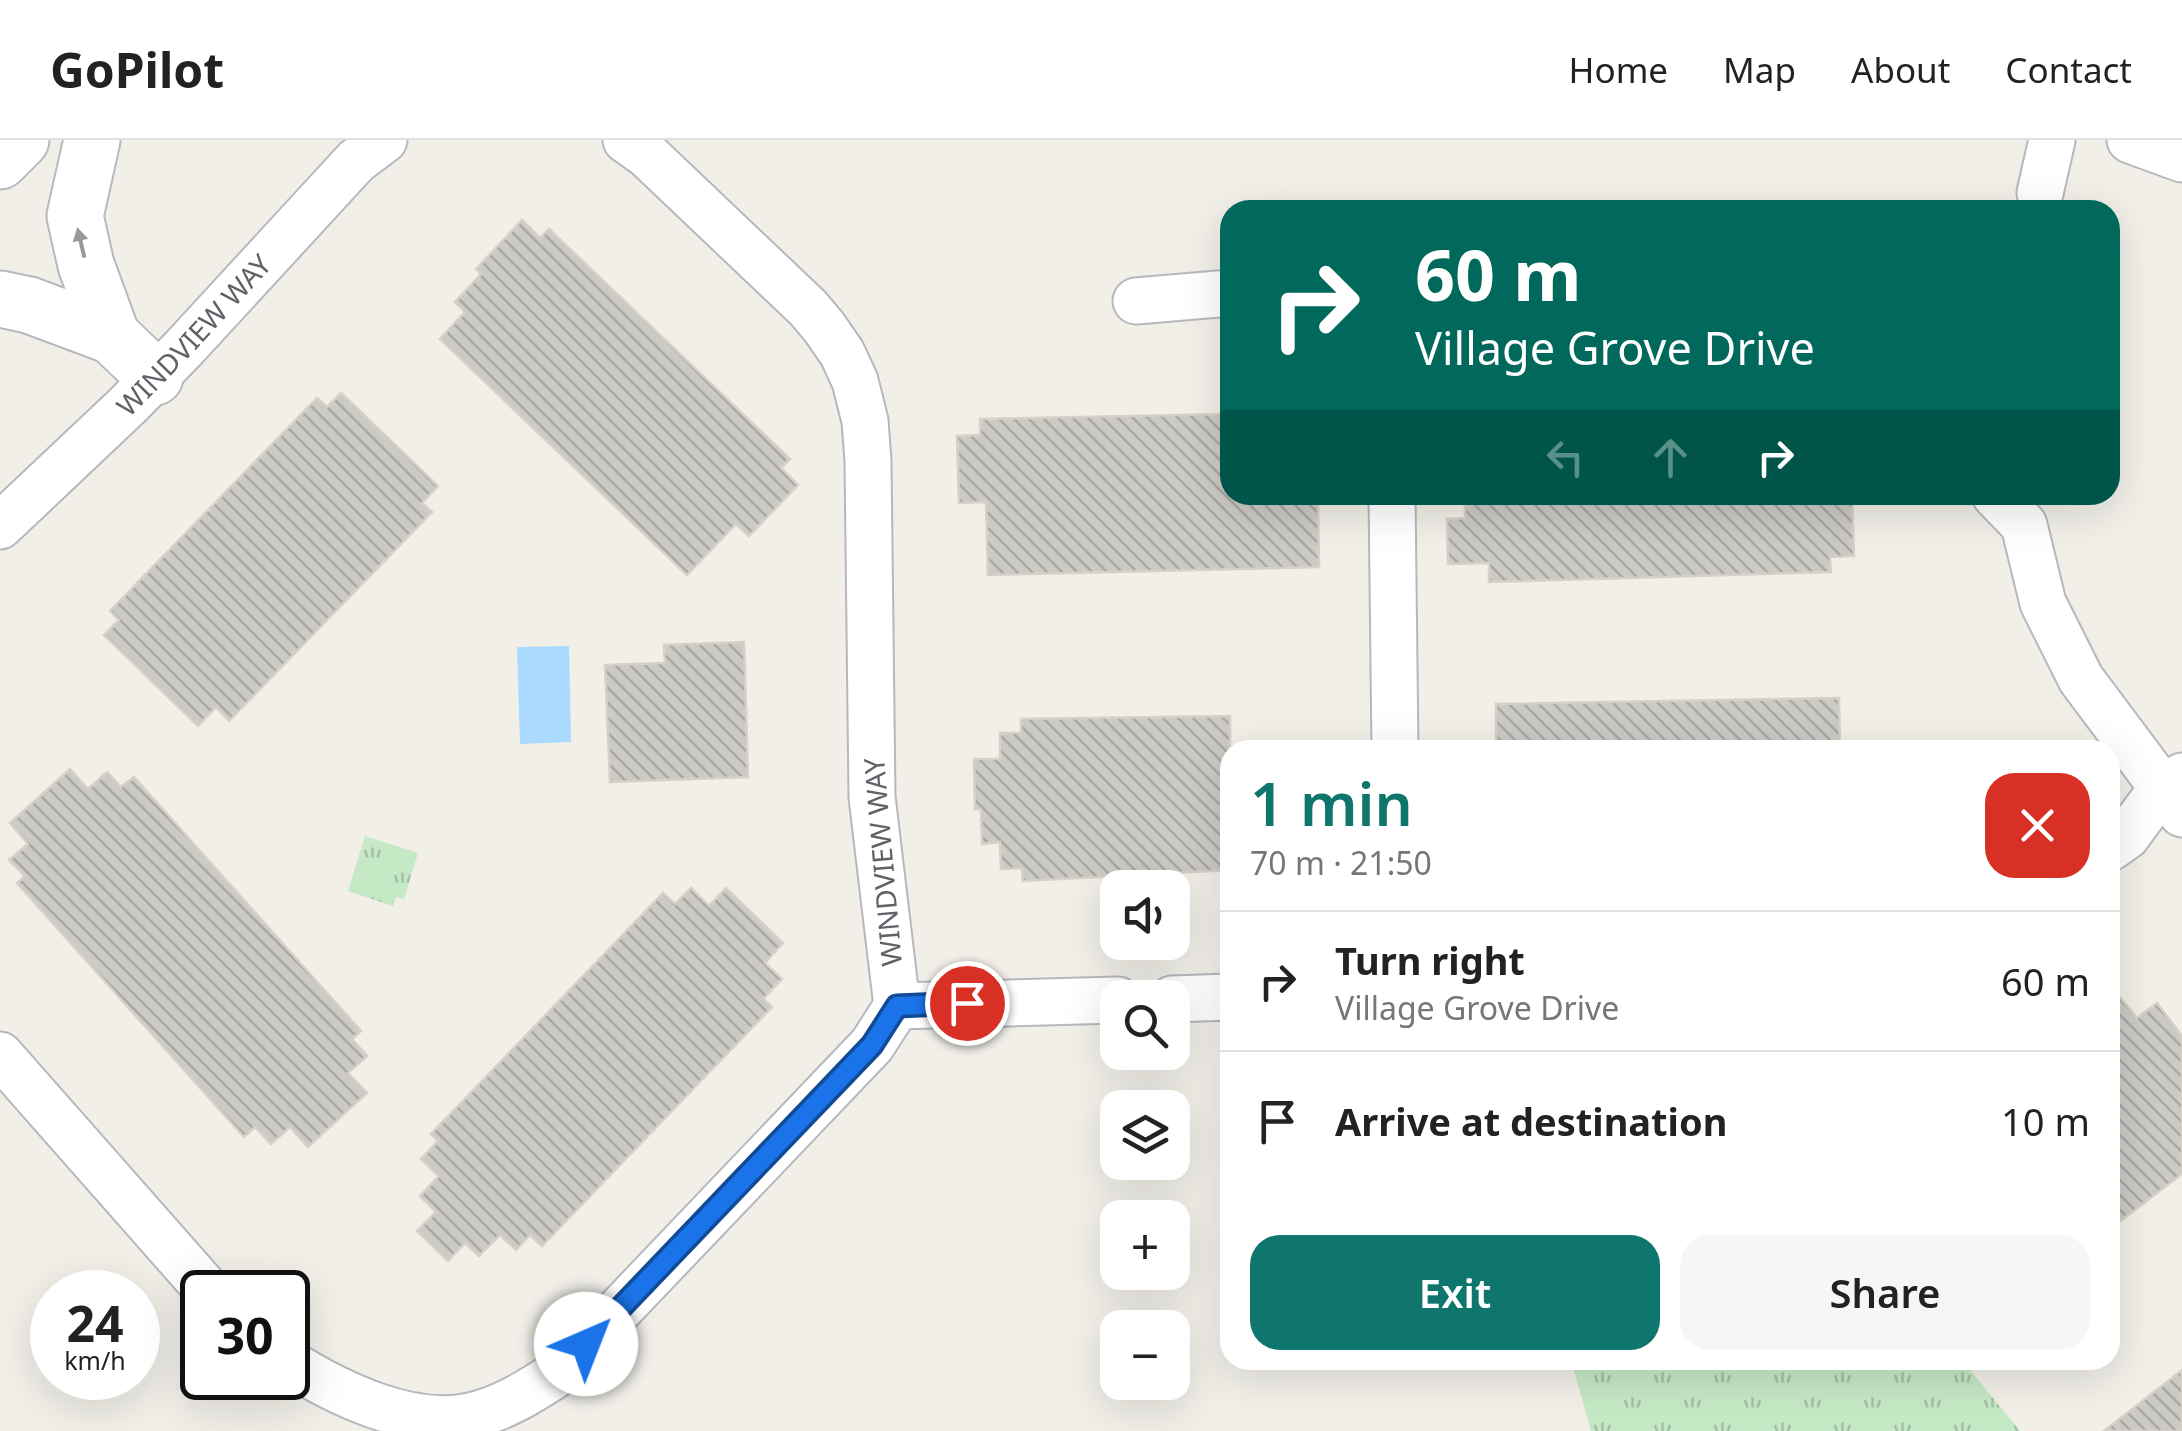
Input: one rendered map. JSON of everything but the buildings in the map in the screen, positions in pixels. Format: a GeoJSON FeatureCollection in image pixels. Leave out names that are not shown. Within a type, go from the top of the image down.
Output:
{"type":"FeatureCollection","features":[{"type":"Feature","properties":{"kind":"main road"},"geometry":{"type":"LineString","coordinates":[[0,161],[22,140]]}},
{"type":"Feature","properties":{"kind":"main road"},"geometry":{"type":"LineString","coordinates":[[92,140],[76,216],[86,265],[112,336]]}},
{"type":"Feature","properties":{"kind":"main road"},"geometry":{"type":"LineString","coordinates":[[0,299],[28,305],[112,336],[155,377]]}},
{"type":"Feature","properties":{"kind":"street","name":"WINDVIEW WAY"},"geometry":{"type":"LineString","coordinates":[[0,526],[196,335],[356,160],[384,140]]}},
{"type":"Feature","properties":{"kind":"street","name":"WINDVIEW WAY"},"geometry":{"type":"LineString","coordinates":[[310,1376],[396,1412],[442,1420],[504,1406],[560,1372],[872,1045],[897,1006],[872,797],[868,461],[866,421],[855,381],[842,353],[808,308],[648,155],[626,140]]}},
{"type":"Feature","properties":{"kind":"street"},"geometry":{"type":"LineString","coordinates":[[2039,200],[2052,140]]}},
{"type":"Feature","properties":{"kind":"street"},"geometry":{"type":"LineString","coordinates":[[2130,140],[2182,158]]}},
{"type":"Feature","properties":{"kind":"street"},"geometry":{"type":"LineString","coordinates":[[1136,301],[1220,295]]}},
{"type":"Feature","properties":{"kind":"street"},"geometry":{"type":"LineString","coordinates":[[1392,505],[1394,740]]}},
{"type":"Feature","properties":{"kind":"street"},"geometry":{"type":"LineString","coordinates":[[2018,505],[2044,603],[2082,679],[2175,793],[2120,841]]}},
{"type":"Feature","properties":{"kind":"street"},"geometry":{"type":"LineString","coordinates":[[1190,999],[1220,998]]}},
{"type":"Feature","properties":{"kind":"street"},"geometry":{"type":"LineString","coordinates":[[897,1006],[1100,1000]]}},
{"type":"Feature","properties":{"kind":"street"},"geometry":{"type":"LineString","coordinates":[[0,1055],[190,1270]]}},
{"type":"Feature","properties":{"kind":"green space"},"geometry":{"type":"Polygon","coordinates":[[[365,836],[418,853],[404,899],[396,897],[393,906],[348,891],[365,836]]]}},
{"type":"Feature","properties":{"kind":"green space"},"geometry":{"type":"Polygon","coordinates":[[[1574,1370],[1970,1370],[2020,1431],[1591,1431],[1574,1370]]]}},
{"type":"Feature","properties":{"kind":"water"},"geometry":{"type":"Polygon","coordinates":[[[569,646],[571,742],[520,744],[517,647],[569,646]]]}},
{"type":"Feature","properties":{"kind":"route"},"geometry":{"type":"LineString","coordinates":[[586,1344],[872,1045],[897,1006],[967,1003]]}}]}
